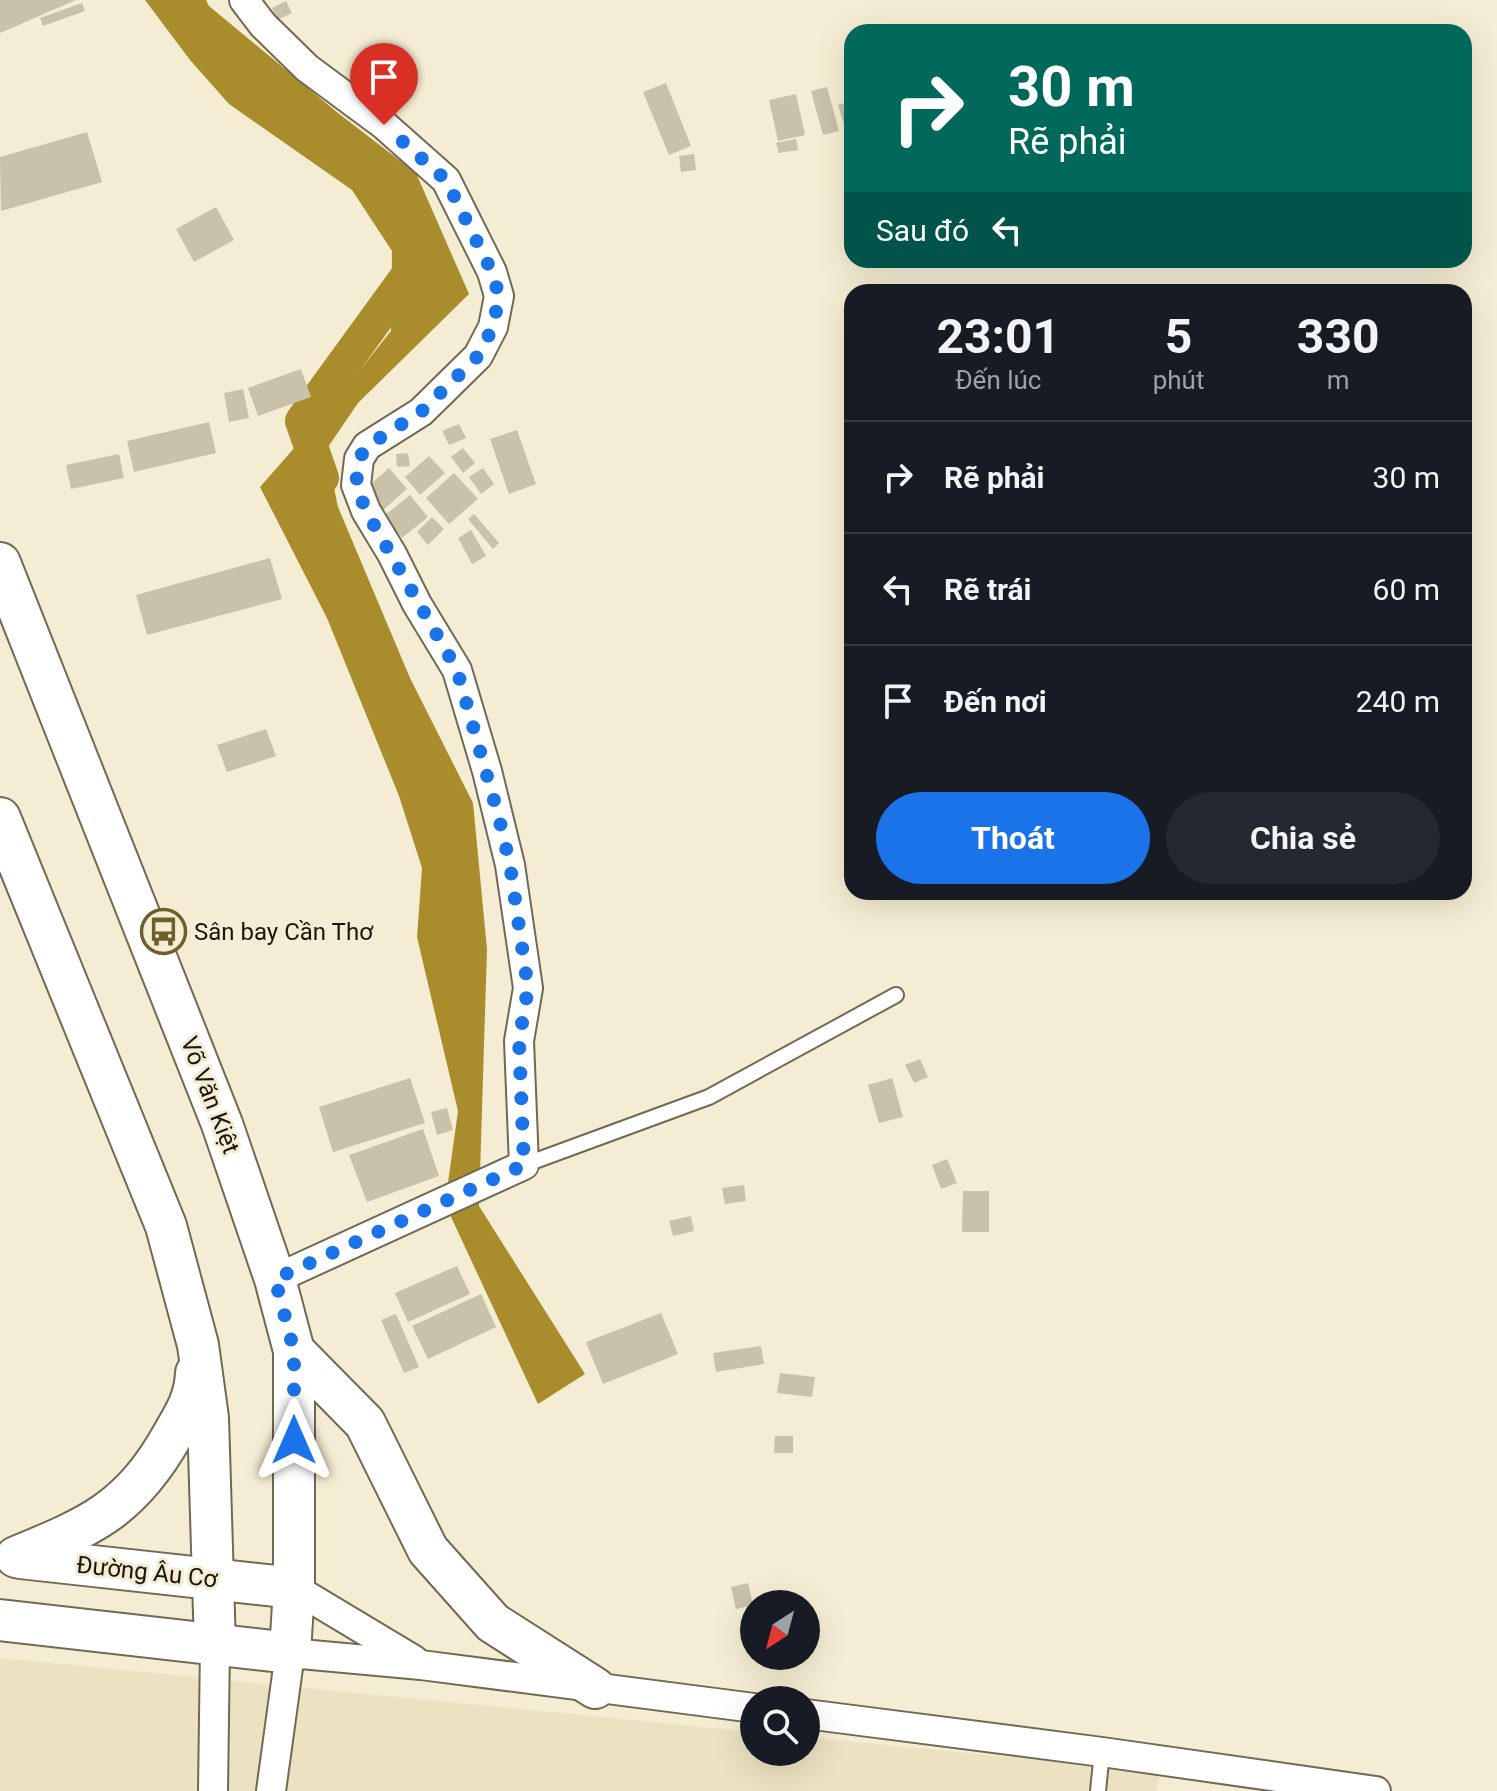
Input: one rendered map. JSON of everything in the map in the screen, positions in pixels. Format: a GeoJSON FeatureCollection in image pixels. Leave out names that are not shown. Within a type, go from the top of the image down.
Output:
{"type":"FeatureCollection","features":[{"type":"Feature","properties":{"kind":"main road","name":"Võ Văn Kiệt"},"geometry":{"type":"LineString","coordinates":[[0,563],[222,1124],[275,1279],[294,1351],[294,1588],[290,1653]]}},
{"type":"Feature","properties":{"kind":"main road"},"geometry":{"type":"LineString","coordinates":[[0,818],[166,1226],[198,1345],[208,1418],[215,1646]]}},
{"type":"Feature","properties":{"kind":"main road"},"geometry":{"type":"LineString","coordinates":[[8,1556],[88,1526],[117,1506],[144,1478],[161,1455],[195,1395],[198,1345]]}},
{"type":"Feature","properties":{"kind":"main road"},"geometry":{"type":"LineString","coordinates":[[294,1351],[365,1423],[428,1550],[483,1613],[493,1623],[595,1688]]}},
{"type":"Feature","properties":{"kind":"main road","name":"Đường Âu Cơ"},"geometry":{"type":"LineString","coordinates":[[8,1556],[294,1588]]}},
{"type":"Feature","properties":{"kind":"main road"},"geometry":{"type":"LineString","coordinates":[[0,1620],[290,1653]]}},
{"type":"Feature","properties":{"kind":"street"},"geometry":{"type":"LineString","coordinates":[[244,0],[263,25],[307,68],[384,125],[446,180],[492,272],[499,296],[493,327],[478,356],[421,412],[367,446],[359,459],[356,485],[366,511],[457,670],[491,784],[510,865],[528,988],[519,1041],[524,1165],[275,1279]]}},
{"type":"Feature","properties":{"kind":"street"},"geometry":{"type":"LineString","coordinates":[[294,1588],[421,1665]]}},
{"type":"Feature","properties":{"kind":"street"},"geometry":{"type":"LineString","coordinates":[[213,1791],[215,1646]]}},
{"type":"Feature","properties":{"kind":"street"},"geometry":{"type":"LineString","coordinates":[[271,1791],[290,1653],[421,1665],[740,1706]]}},
{"type":"Feature","properties":{"kind":"street"},"geometry":{"type":"LineString","coordinates":[[820,1716],[1376,1791]]}},
{"type":"Feature","properties":{"kind":"lane"},"geometry":{"type":"LineString","coordinates":[[524,1165],[709,1097],[896,995]]}},
{"type":"Feature","properties":{"kind":"lane"},"geometry":{"type":"LineString","coordinates":[[1098,1791],[1102,1752]]}},
{"type":"Feature","properties":{"kind":"shaded area"},"geometry":{"type":"Polygon","coordinates":[[[145,0],[206,0],[209,6],[338,113],[416,173],[469,294],[358,403],[326,450],[338,507],[410,678],[473,803],[487,949],[479,1206],[585,1374],[538,1404],[445,1204],[458,1111],[417,937],[422,868],[399,796],[327,618],[260,487],[332,405],[391,331],[392,251],[352,190],[229,104],[190,60],[145,0]]]}},
{"type":"Feature","properties":{"kind":"shaded area"},"geometry":{"type":"Polygon","coordinates":[[[0,1658],[740,1731],[740,1766],[820,1766],[820,1738],[1159,1772],[1157,1791],[0,1791],[0,1658]]]}},
{"type":"Feature","properties":{"kind":"building"},"geometry":{"type":"Polygon","coordinates":[[[0,0],[76,0],[0,33],[0,0]]]}},
{"type":"Feature","properties":{"kind":"building"},"geometry":{"type":"Polygon","coordinates":[[[286,1],[292,13],[277,20],[272,8],[286,1]]]}},
{"type":"Feature","properties":{"kind":"building"},"geometry":{"type":"Polygon","coordinates":[[[82,3],[85,11],[43,26],[40,18],[82,3]]]}},
{"type":"Feature","properties":{"kind":"building"},"geometry":{"type":"Polygon","coordinates":[[[666,83],[691,146],[669,155],[643,92],[666,83]]]}},
{"type":"Feature","properties":{"kind":"building"},"geometry":{"type":"Polygon","coordinates":[[[827,87],[839,131],[823,135],[811,91],[827,87]]]}},
{"type":"Feature","properties":{"kind":"building"},"geometry":{"type":"Polygon","coordinates":[[[796,94],[805,135],[778,141],[769,100],[796,94]]]}},
{"type":"Feature","properties":{"kind":"building"},"geometry":{"type":"Polygon","coordinates":[[[844,103],[844,124],[838,105],[844,103]]]}},
{"type":"Feature","properties":{"kind":"building"},"geometry":{"type":"Polygon","coordinates":[[[87,132],[102,182],[1,211],[0,157],[87,132]]]}},
{"type":"Feature","properties":{"kind":"building"},"geometry":{"type":"Polygon","coordinates":[[[796,139],[798,150],[779,153],[776,143],[796,139]]]}},
{"type":"Feature","properties":{"kind":"building"},"geometry":{"type":"Polygon","coordinates":[[[694,154],[696,170],[681,172],[679,156],[694,154]]]}},
{"type":"Feature","properties":{"kind":"building"},"geometry":{"type":"Polygon","coordinates":[[[216,207],[234,240],[194,262],[176,229],[216,207]]]}},
{"type":"Feature","properties":{"kind":"building"},"geometry":{"type":"Polygon","coordinates":[[[301,369],[311,397],[258,416],[248,388],[301,369]]]}},
{"type":"Feature","properties":{"kind":"building"},"geometry":{"type":"Polygon","coordinates":[[[243,389],[249,418],[229,422],[224,393],[243,389]]]}},
{"type":"Feature","properties":{"kind":"building"},"geometry":{"type":"Polygon","coordinates":[[[209,422],[216,453],[134,472],[127,441],[209,422]]]}},
{"type":"Feature","properties":{"kind":"building"},"geometry":{"type":"Polygon","coordinates":[[[459,424],[466,438],[449,445],[442,431],[459,424]]]}},
{"type":"Feature","properties":{"kind":"building"},"geometry":{"type":"Polygon","coordinates":[[[517,430],[536,484],[509,494],[490,439],[517,430]]]}},
{"type":"Feature","properties":{"kind":"building"},"geometry":{"type":"Polygon","coordinates":[[[463,448],[475,463],[463,473],[451,457],[463,448]]]}},
{"type":"Feature","properties":{"kind":"building"},"geometry":{"type":"Polygon","coordinates":[[[408,453],[410,466],[397,467],[396,454],[408,453]]]}},
{"type":"Feature","properties":{"kind":"building"},"geometry":{"type":"Polygon","coordinates":[[[119,454],[124,478],[71,489],[66,465],[119,454]]]}},
{"type":"Feature","properties":{"kind":"building"},"geometry":{"type":"Polygon","coordinates":[[[429,456],[445,473],[420,495],[405,477],[429,456]]]}},
{"type":"Feature","properties":{"kind":"building"},"geometry":{"type":"Polygon","coordinates":[[[389,468],[407,489],[382,511],[364,490],[389,468]]]}},
{"type":"Feature","properties":{"kind":"building"},"geometry":{"type":"Polygon","coordinates":[[[483,468],[494,484],[481,494],[469,477],[483,468]]]}},
{"type":"Feature","properties":{"kind":"building"},"geometry":{"type":"Polygon","coordinates":[[[454,473],[478,499],[449,524],[426,498],[454,473]]]}},
{"type":"Feature","properties":{"kind":"building"},"geometry":{"type":"Polygon","coordinates":[[[410,495],[428,517],[402,538],[384,516],[410,495]]]}},
{"type":"Feature","properties":{"kind":"building"},"geometry":{"type":"Polygon","coordinates":[[[474,514],[499,543],[493,549],[468,519],[474,514]]]}},
{"type":"Feature","properties":{"kind":"building"},"geometry":{"type":"Polygon","coordinates":[[[432,517],[444,529],[428,545],[417,532],[432,517]]]}},
{"type":"Feature","properties":{"kind":"building"},"geometry":{"type":"Polygon","coordinates":[[[471,530],[486,556],[472,564],[458,538],[471,530]]]}},
{"type":"Feature","properties":{"kind":"building"},"geometry":{"type":"Polygon","coordinates":[[[270,558],[282,599],[147,635],[136,595],[270,558]]]}},
{"type":"Feature","properties":{"kind":"building"},"geometry":{"type":"Polygon","coordinates":[[[266,729],[276,756],[227,772],[217,745],[266,729]]]}},
{"type":"Feature","properties":{"kind":"building"},"geometry":{"type":"Polygon","coordinates":[[[920,1059],[928,1077],[914,1083],[905,1065],[920,1059]]]}},
{"type":"Feature","properties":{"kind":"building"},"geometry":{"type":"Polygon","coordinates":[[[410,1078],[425,1123],[333,1152],[319,1107],[410,1078]]]}},
{"type":"Feature","properties":{"kind":"building"},"geometry":{"type":"Polygon","coordinates":[[[892,1078],[903,1117],[879,1123],[868,1085],[892,1078]]]}},
{"type":"Feature","properties":{"kind":"building"},"geometry":{"type":"Polygon","coordinates":[[[447,1108],[453,1130],[437,1135],[431,1112],[447,1108]]]}},
{"type":"Feature","properties":{"kind":"building"},"geometry":{"type":"Polygon","coordinates":[[[423,1129],[439,1176],[367,1202],[349,1155],[423,1129]]]}},
{"type":"Feature","properties":{"kind":"building"},"geometry":{"type":"Polygon","coordinates":[[[947,1159],[957,1183],[941,1189],[932,1165],[947,1159]]]}},
{"type":"Feature","properties":{"kind":"building"},"geometry":{"type":"Polygon","coordinates":[[[744,1185],[746,1201],[725,1204],[722,1188],[744,1185]]]}},
{"type":"Feature","properties":{"kind":"building"},"geometry":{"type":"Polygon","coordinates":[[[963,1191],[989,1191],[989,1232],[962,1232],[963,1191]]]}},
{"type":"Feature","properties":{"kind":"building"},"geometry":{"type":"Polygon","coordinates":[[[691,1216],[694,1231],[673,1236],[669,1221],[691,1216]]]}},
{"type":"Feature","properties":{"kind":"building"},"geometry":{"type":"Polygon","coordinates":[[[457,1266],[470,1294],[408,1322],[395,1293],[457,1266]]]}},
{"type":"Feature","properties":{"kind":"building"},"geometry":{"type":"Polygon","coordinates":[[[481,1294],[496,1327],[428,1359],[412,1326],[481,1294]]]}},
{"type":"Feature","properties":{"kind":"building"},"geometry":{"type":"Polygon","coordinates":[[[661,1313],[678,1354],[603,1384],[586,1342],[661,1313]]]}},
{"type":"Feature","properties":{"kind":"building"},"geometry":{"type":"Polygon","coordinates":[[[396,1314],[419,1367],[404,1373],[381,1320],[396,1314]]]}},
{"type":"Feature","properties":{"kind":"building"},"geometry":{"type":"Polygon","coordinates":[[[761,1346],[764,1364],[716,1372],[713,1353],[761,1346]]]}},
{"type":"Feature","properties":{"kind":"building"},"geometry":{"type":"Polygon","coordinates":[[[780,1373],[815,1377],[812,1397],[777,1393],[780,1373]]]}},
{"type":"Feature","properties":{"kind":"building"},"geometry":{"type":"Polygon","coordinates":[[[775,1436],[793,1436],[793,1453],[774,1453],[775,1436]]]}},
{"type":"Feature","properties":{"kind":"building"},"geometry":{"type":"Polygon","coordinates":[[[748,1583],[750,1590],[740,1590],[740,1608],[736,1609],[731,1587],[748,1583]]]}},
{"type":"Feature","properties":{"kind":"waterway"},"geometry":{"type":"LineString","coordinates":[[322,478],[302,421],[419,260]]}},
{"type":"Feature","properties":{"kind":"place","name":"Sân bay Cần Thơ"},"geometry":{"type":"Point","coordinates":[163,932]}},
{"type":"Feature","properties":{"kind":"route"},"geometry":{"type":"LineString","coordinates":[[294,1440],[294,1351],[275,1279],[524,1165],[519,1041],[528,988],[510,865],[487,771],[457,670],[366,511],[356,485],[359,459],[367,446],[421,412],[478,356],[493,327],[499,296],[492,272],[446,180],[384,125]]}}]}
